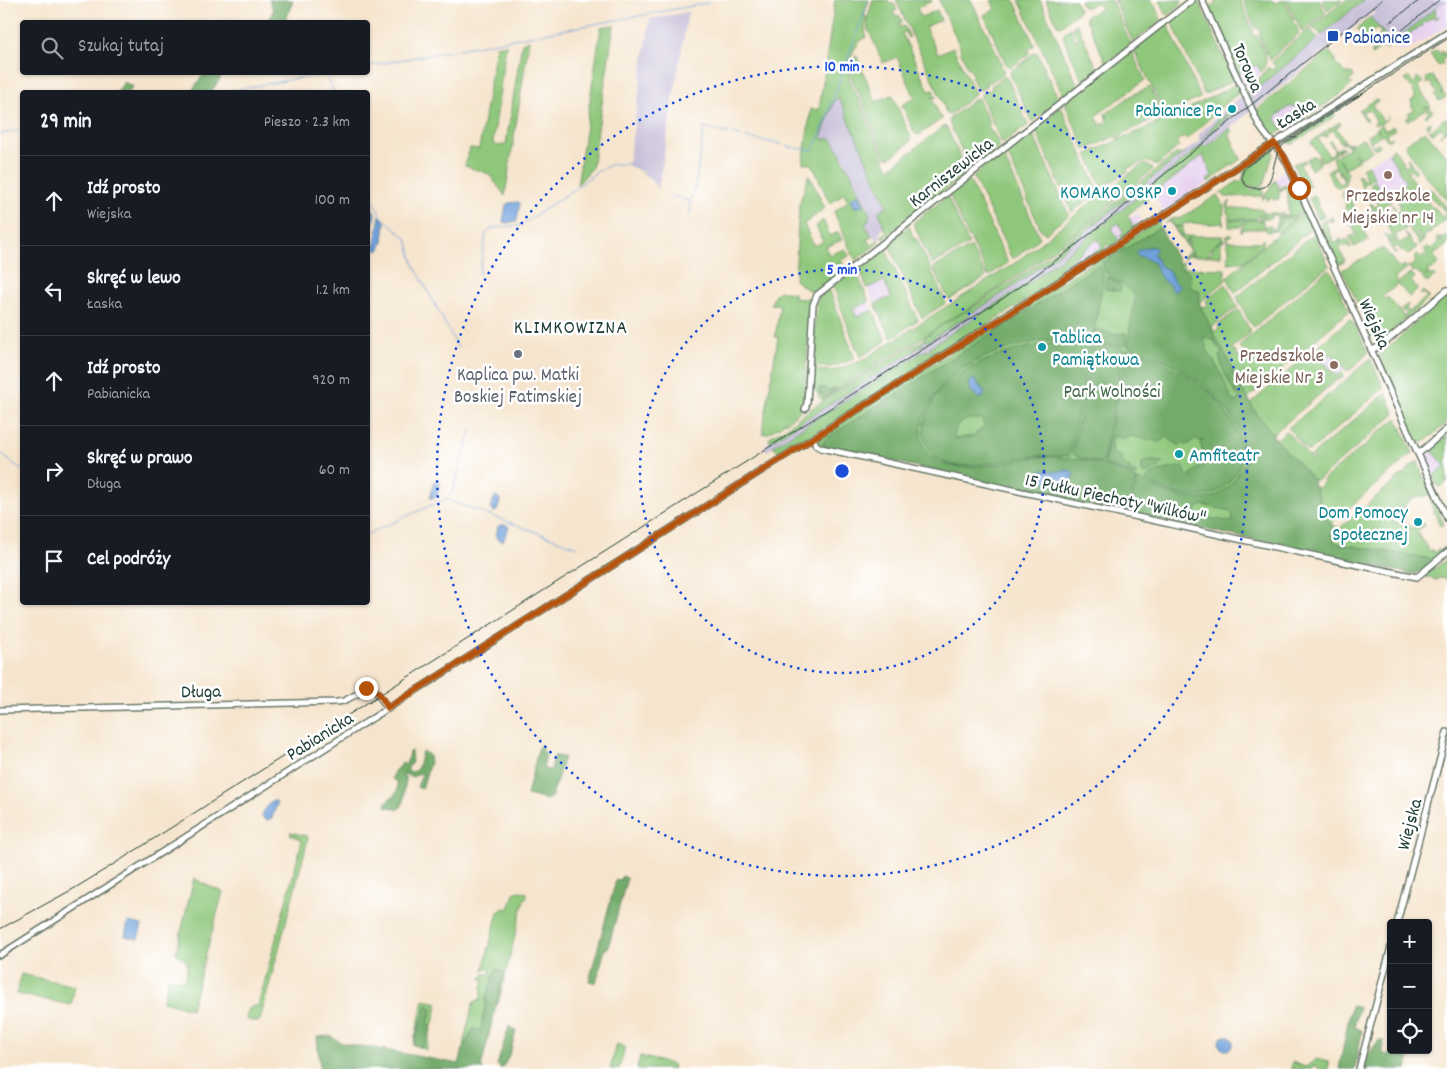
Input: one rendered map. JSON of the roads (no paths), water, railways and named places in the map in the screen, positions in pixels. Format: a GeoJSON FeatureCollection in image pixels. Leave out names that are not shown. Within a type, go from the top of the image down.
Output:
{"type":"FeatureCollection","features":[{"type":"Feature","properties":{"kind":"street","name":"Karniszewicka"},"geometry":{"type":"LineString","coordinates":[[805,409],[807,403],[813,305],[817,295],[1192,0]]}},
{"type":"Feature","properties":{"kind":"street","name":"Torowa"},"geometry":{"type":"LineString","coordinates":[[1202,0],[1260,127],[1274,143]]}},
{"type":"Feature","properties":{"kind":"street","name":"Łaska"},"geometry":{"type":"LineString","coordinates":[[780,459],[1447,33]]}},
{"type":"Feature","properties":{"kind":"street","name":"Wiejska"},"geometry":{"type":"LineString","coordinates":[[1274,143],[1288,164],[1447,518]]}},
{"type":"Feature","properties":{"kind":"street"},"geometry":{"type":"LineString","coordinates":[[1372,350],[1381,346],[1447,290]]}},
{"type":"Feature","properties":{"kind":"street"},"geometry":{"type":"LineString","coordinates":[[1418,454],[1447,429]]}},
{"type":"Feature","properties":{"kind":"street","name":"15 Pułku Piechoty \"Wilków\""},"geometry":{"type":"LineString","coordinates":[[812,438],[818,447],[821,448],[1417,577],[1447,552]]}},
{"type":"Feature","properties":{"kind":"street","name":"Pabianicka"},"geometry":{"type":"LineString","coordinates":[[0,955],[780,459]]}},
{"type":"Feature","properties":{"kind":"street","name":"Długa"},"geometry":{"type":"LineString","coordinates":[[0,710],[342,702],[370,687],[376,691],[388,708]]}},
{"type":"Feature","properties":{"kind":"street","name":"Wiejska"},"geometry":{"type":"LineString","coordinates":[[1398,919],[1447,732]]}},
{"type":"Feature","properties":{"kind":"street"},"geometry":{"type":"LineString","coordinates":[[1359,1069],[1387,962]]}},
{"type":"Feature","properties":{"kind":"water"},"geometry":{"type":"Polygon","coordinates":[[[856,195],[860,196],[863,203],[863,206],[858,206],[859,208],[855,207],[851,199],[856,195]]]}},
{"type":"Feature","properties":{"kind":"water"},"geometry":{"type":"Polygon","coordinates":[[[520,203],[517,221],[503,222],[506,205],[520,203]]]}},
{"type":"Feature","properties":{"kind":"water"},"geometry":{"type":"Polygon","coordinates":[[[370,204],[375,213],[370,241],[370,204]]]}},
{"type":"Feature","properties":{"kind":"water"},"geometry":{"type":"Polygon","coordinates":[[[380,215],[385,222],[383,242],[379,251],[374,249],[380,215]]]}},
{"type":"Feature","properties":{"kind":"water"},"geometry":{"type":"Polygon","coordinates":[[[1147,247],[1157,249],[1153,253],[1160,266],[1168,270],[1175,283],[1180,286],[1177,290],[1172,291],[1170,285],[1161,277],[1152,261],[1137,255],[1138,250],[1147,247]]]}},
{"type":"Feature","properties":{"kind":"water"},"geometry":{"type":"Polygon","coordinates":[[[974,379],[985,393],[982,398],[979,398],[970,389],[970,382],[974,379]]]}},
{"type":"Feature","properties":{"kind":"water"},"geometry":{"type":"Polygon","coordinates":[[[1041,470],[1053,472],[1069,470],[1074,474],[1068,487],[1043,481],[1040,473],[1041,470]]]}},
{"type":"Feature","properties":{"kind":"water"},"geometry":{"type":"Polygon","coordinates":[[[434,481],[440,483],[437,496],[430,498],[434,481]]]}},
{"type":"Feature","properties":{"kind":"water"},"geometry":{"type":"Polygon","coordinates":[[[495,496],[499,498],[500,502],[497,511],[493,512],[490,508],[495,496]]]}},
{"type":"Feature","properties":{"kind":"water"},"geometry":{"type":"Polygon","coordinates":[[[498,526],[509,527],[503,541],[496,537],[498,526]]]}},
{"type":"Feature","properties":{"kind":"water"},"geometry":{"type":"Polygon","coordinates":[[[272,801],[276,801],[277,804],[272,818],[264,819],[263,813],[272,801]]]}},
{"type":"Feature","properties":{"kind":"water"},"geometry":{"type":"Polygon","coordinates":[[[128,922],[142,925],[138,939],[125,936],[128,922]]]}},
{"type":"Feature","properties":{"kind":"water"},"geometry":{"type":"Polygon","coordinates":[[[1226,1036],[1231,1038],[1233,1043],[1231,1048],[1226,1050],[1221,1048],[1219,1043],[1221,1038],[1226,1036]]]}},
{"type":"Feature","properties":{"kind":"waterway"},"geometry":{"type":"LineString","coordinates":[[796,148],[812,150],[817,144],[868,2]]}},
{"type":"Feature","properties":{"kind":"waterway"},"geometry":{"type":"LineString","coordinates":[[370,66],[708,3]]}},
{"type":"Feature","properties":{"kind":"waterway"},"geometry":{"type":"LineString","coordinates":[[235,90],[316,75]]}},
{"type":"Feature","properties":{"kind":"waterway"},"geometry":{"type":"LineString","coordinates":[[327,75],[333,90]]}},
{"type":"Feature","properties":{"kind":"waterway"},"geometry":{"type":"LineString","coordinates":[[690,201],[695,187],[704,128],[741,136]]}},
{"type":"Feature","properties":{"kind":"waterway"},"geometry":{"type":"LineString","coordinates":[[0,134],[20,130]]}},
{"type":"Feature","properties":{"kind":"waterway"},"geometry":{"type":"LineString","coordinates":[[746,138],[782,144]]}},
{"type":"Feature","properties":{"kind":"waterway"},"geometry":{"type":"LineString","coordinates":[[786,146],[794,148]]}},
{"type":"Feature","properties":{"kind":"waterway"},"geometry":{"type":"LineString","coordinates":[[479,274],[486,234],[490,230],[521,225],[598,171],[612,164],[627,164],[637,168],[647,176]]}},
{"type":"Feature","properties":{"kind":"waterway"},"geometry":{"type":"LineString","coordinates":[[370,193],[381,216],[407,239],[414,265],[458,348]]}},
{"type":"Feature","properties":{"kind":"waterway"},"geometry":{"type":"LineString","coordinates":[[671,196],[681,198]]}},
{"type":"Feature","properties":{"kind":"waterway"},"geometry":{"type":"LineString","coordinates":[[683,199],[690,201],[690,213]]}},
{"type":"Feature","properties":{"kind":"waterway"},"geometry":{"type":"LineString","coordinates":[[445,499],[453,490],[471,431]]}},
{"type":"Feature","properties":{"kind":"waterway"},"geometry":{"type":"LineString","coordinates":[[0,453],[20,468]]}},
{"type":"Feature","properties":{"kind":"waterway"},"geometry":{"type":"LineString","coordinates":[[370,533],[445,499],[577,547]]}},
{"type":"Feature","properties":{"kind":"tram line"},"geometry":{"type":"LineString","coordinates":[[1362,94],[1350,100],[1247,166],[1242,176],[1245,184],[1254,188],[1266,186],[1277,154],[1283,145],[1447,39]]}},
{"type":"Feature","properties":{"kind":"railway"},"geometry":{"type":"LineString","coordinates":[[0,929],[75,888],[114,864],[1005,297],[1066,253],[1382,0]]}},
{"type":"Feature","properties":{"kind":"railway"},"geometry":{"type":"LineString","coordinates":[[1389,23],[1420,0]]}},
{"type":"Feature","properties":{"kind":"railway"},"geometry":{"type":"LineString","coordinates":[[1400,32],[1439,0]]}},
{"type":"Feature","properties":{"kind":"place","name":"Pabianice"},"geometry":{"type":"Point","coordinates":[1333,36]}},
{"type":"Feature","properties":{"kind":"place","name":"Pabianice Pc"},"geometry":{"type":"Point","coordinates":[1232,109]}},
{"type":"Feature","properties":{"kind":"place","name":"Przedszkole Miejskie nr 14"},"geometry":{"type":"Point","coordinates":[1388,175]}},
{"type":"Feature","properties":{"kind":"place","name":"KOMAKO OSKP"},"geometry":{"type":"Point","coordinates":[1172,191]}},
{"type":"Feature","properties":{"kind":"place","name":"Tablica Pamiątkowa"},"geometry":{"type":"Point","coordinates":[1042,347]}},
{"type":"Feature","properties":{"kind":"place","name":"Kaplica pw. Matki Boskiej Fatimskiej"},"geometry":{"type":"Point","coordinates":[518,354]}},
{"type":"Feature","properties":{"kind":"place","name":"Przedszkole Miejskie Nr 3"},"geometry":{"type":"Point","coordinates":[1334,365]}},
{"type":"Feature","properties":{"kind":"place","name":"Amfiteatr"},"geometry":{"type":"Point","coordinates":[1179,454]}},
{"type":"Feature","properties":{"kind":"place","name":"Dom Pomocy Społecznej"},"geometry":{"type":"Point","coordinates":[1418,522]}},
{"type":"Feature","properties":{"kind":"district","name":"KLIMKOWIZNA"},"geometry":{"type":"Point","coordinates":[571,326]}},
{"type":"Feature","properties":{"kind":"park label","name":"Park Wolności"},"geometry":{"type":"Point","coordinates":[1112,390]}}]}
